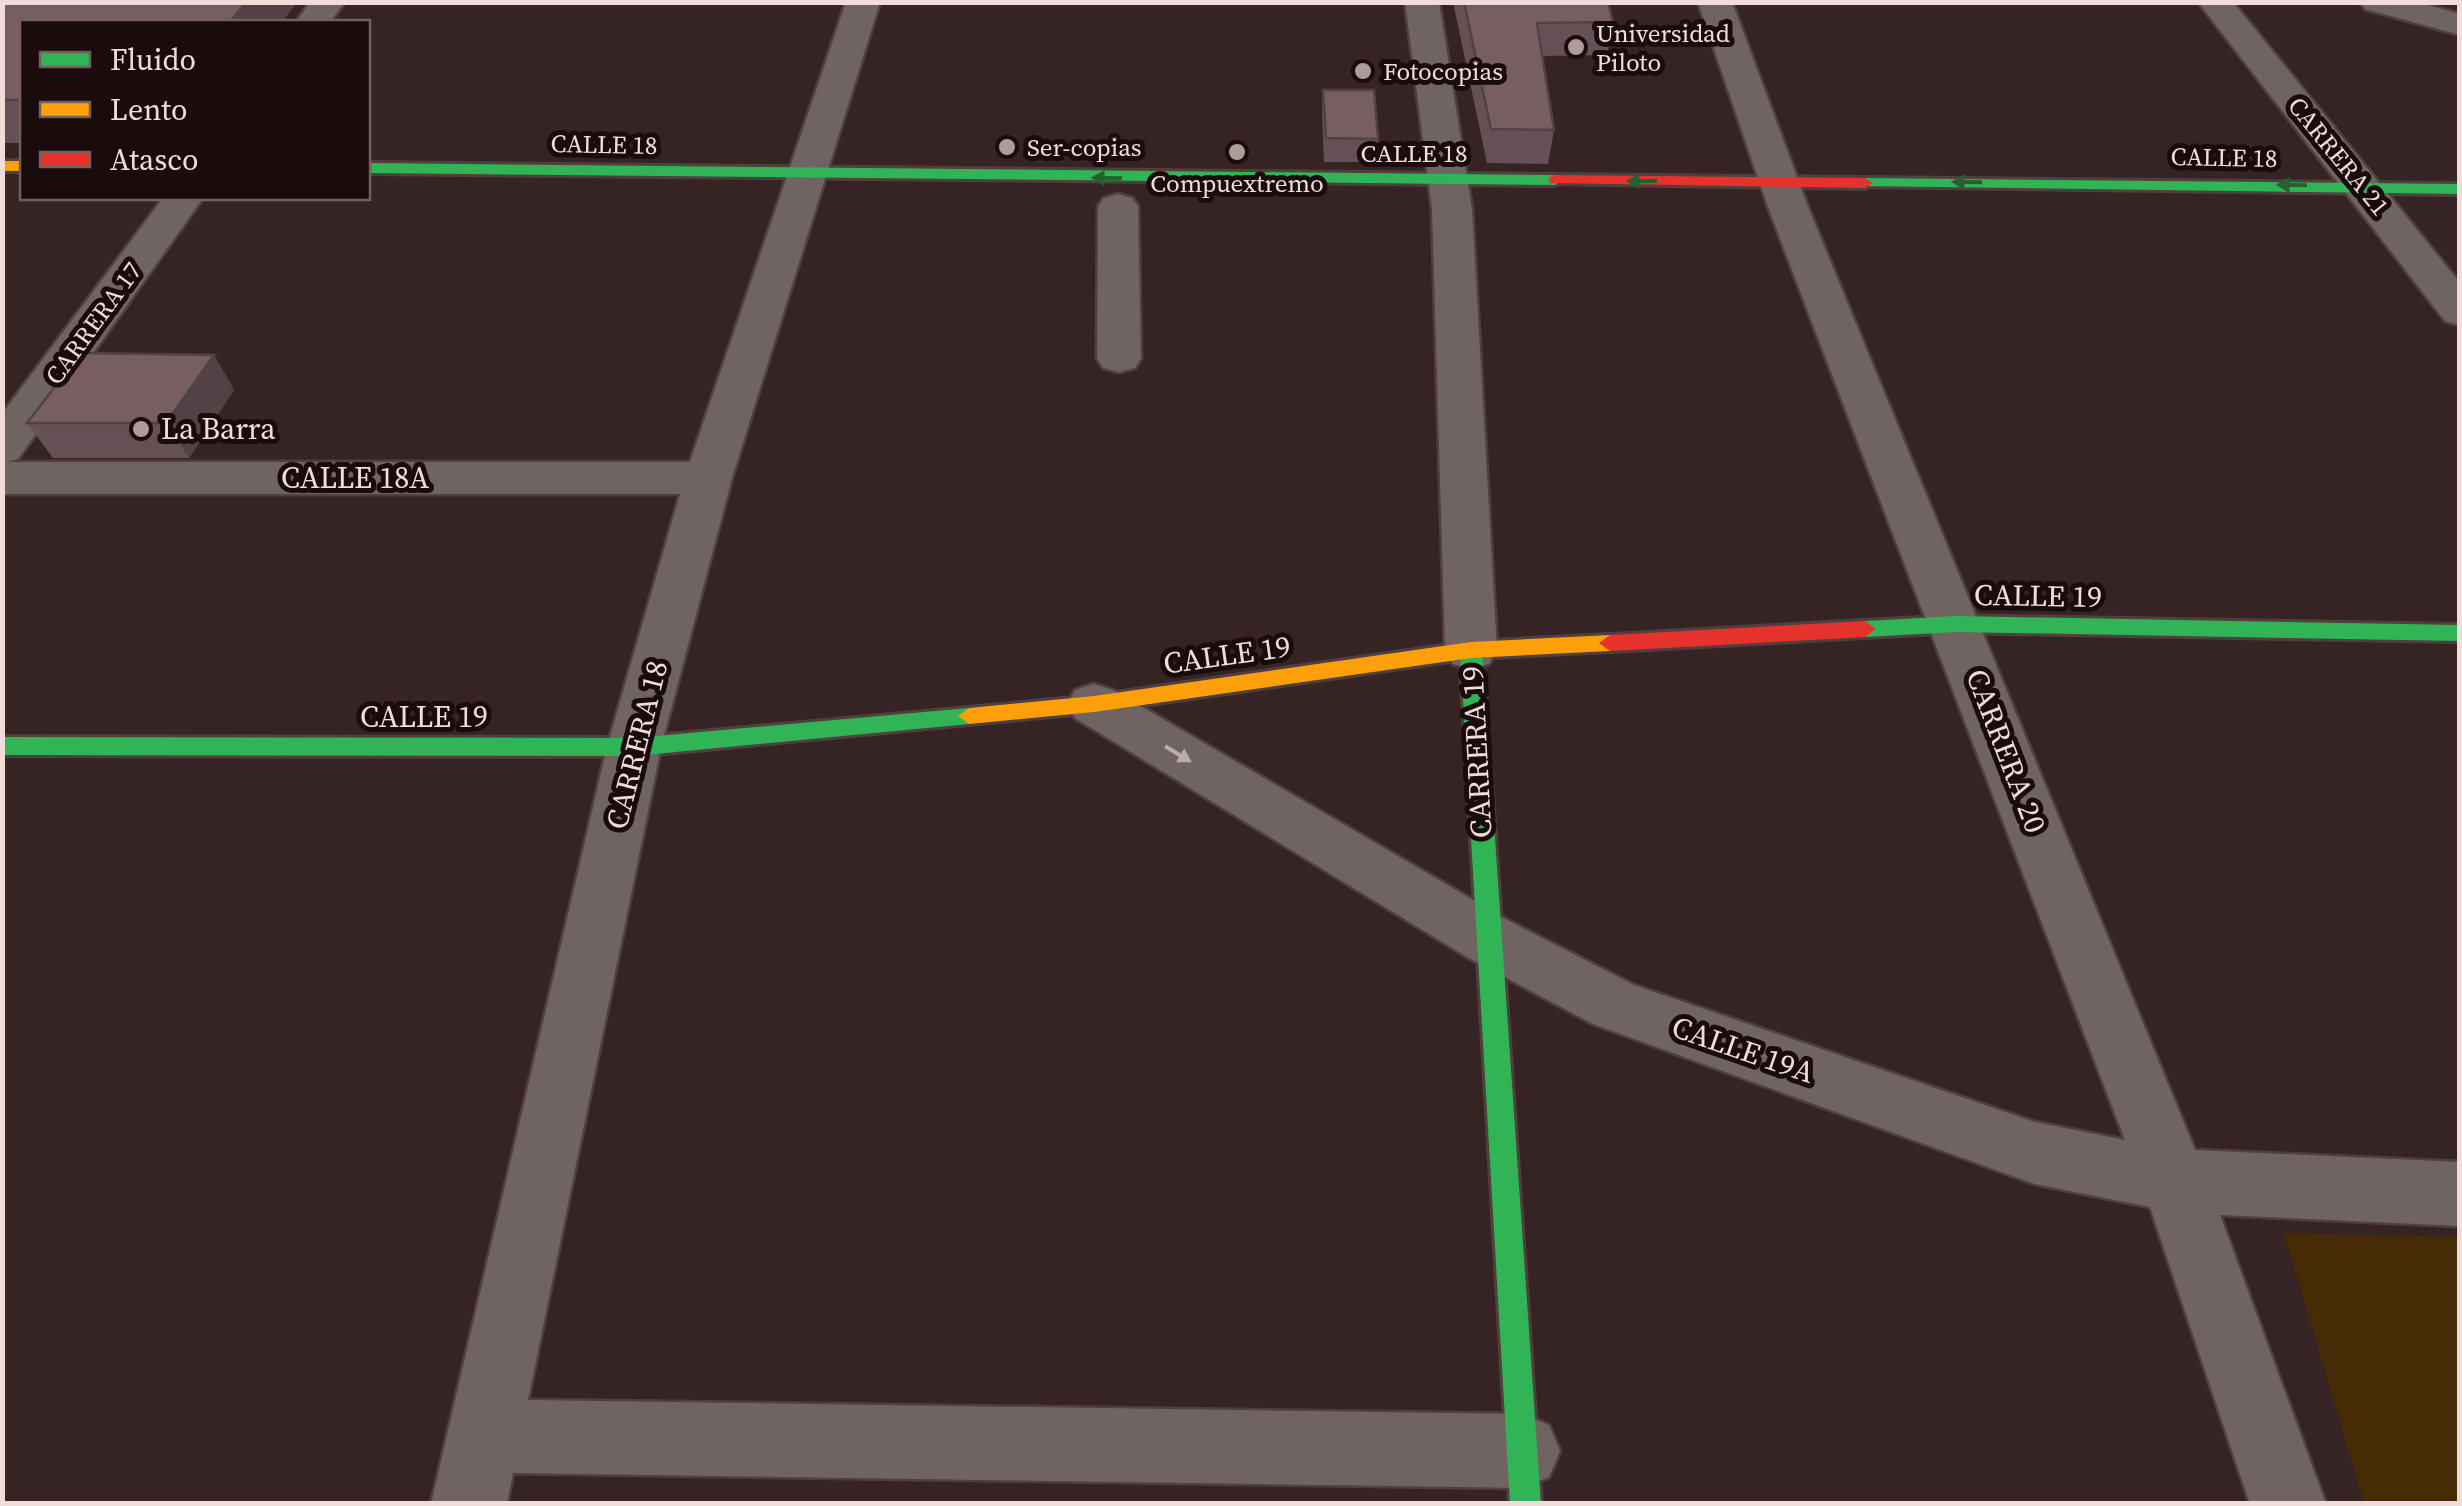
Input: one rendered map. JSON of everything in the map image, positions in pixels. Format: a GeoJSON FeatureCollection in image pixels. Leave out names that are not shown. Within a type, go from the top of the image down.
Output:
{"type":"FeatureCollection","features":[{"type":"Feature","properties":{"kind":"street","name":"CARRERA 18"},"geometry":{"type":"LineString","coordinates":[[476,1470],[634,746],[708,478],[863,2]]}},
{"type":"Feature","properties":{"kind":"street","name":"CARRERA 19"},"geometry":{"type":"LineString","coordinates":[[1422,2],[1451,202],[1470,650],[1524,1478]]}},
{"type":"Feature","properties":{"kind":"street","name":"CARRERA 20"},"geometry":{"type":"LineString","coordinates":[[1715,2],[1786,200],[1957,624],[2174,1181],[2288,1504]]}},
{"type":"Feature","properties":{"kind":"street","name":"CARRERA 21"},"geometry":{"type":"LineString","coordinates":[[2216,2],[2460,312]]}},
{"type":"Feature","properties":{"kind":"street"},"geometry":{"type":"LineString","coordinates":[[2378,2],[2460,25]]}},
{"type":"Feature","properties":{"kind":"street","name":"CALLE 18"},"geometry":{"type":"LineString","coordinates":[[370,168],[801,196],[2374,206],[2460,189]]}},
{"type":"Feature","properties":{"kind":"street","name":"CARRERA 17"},"geometry":{"type":"LineString","coordinates":[[2,448],[183,200]]}},
{"type":"Feature","properties":{"kind":"street"},"geometry":{"type":"LineString","coordinates":[[1118,206],[1118,358]]}},
{"type":"Feature","properties":{"kind":"street","name":"CALLE 18A"},"geometry":{"type":"LineString","coordinates":[[2,478],[708,478]]}},
{"type":"Feature","properties":{"kind":"street","name":"CALLE 19"},"geometry":{"type":"LineString","coordinates":[[2,746],[634,746],[1094,704],[1470,650],[1957,624],[2460,633]]}},
{"type":"Feature","properties":{"kind":"street","name":"CALLE 19A"},"geometry":{"type":"LineString","coordinates":[[1094,704],[1488,939],[1615,1005],[2035,1153],[2174,1181],[2460,1194]]}},
{"type":"Feature","properties":{"kind":"street"},"geometry":{"type":"LineString","coordinates":[[476,1470],[1524,1478]]}},
{"type":"Feature","properties":{"kind":"shaded area"},"geometry":{"type":"Polygon","coordinates":[[[2284,1233],[2459,1237],[2459,1503],[2364,1503],[2284,1233]]]}},
{"type":"Feature","properties":{"kind":"building"},"geometry":{"type":"Polygon","coordinates":[[[2,2],[246,2],[232,20],[20,20],[20,100],[2,100],[2,2]]]}},
{"type":"Feature","properties":{"kind":"building"},"geometry":{"type":"Polygon","coordinates":[[[1464,2],[1608,2],[1613,22],[1537,23],[1554,130],[1491,129],[1464,2]]]}},
{"type":"Feature","properties":{"kind":"building"},"geometry":{"type":"Polygon","coordinates":[[[1323,90],[1374,90],[1378,139],[1326,138],[1323,90]]]}},
{"type":"Feature","properties":{"kind":"building"},"geometry":{"type":"Polygon","coordinates":[[[81,353],[214,355],[166,423],[27,423],[81,353]]]}},
{"type":"Feature","properties":{"kind":"traffic: fast"},"geometry":{"type":"LineString","coordinates":[[370,168],[1555,180]]}},
{"type":"Feature","properties":{"kind":"traffic: fast"},"geometry":{"type":"LineString","coordinates":[[1865,183],[2460,189]]}},
{"type":"Feature","properties":{"kind":"traffic: fast"},"geometry":{"type":"LineString","coordinates":[[1865,629],[1957,624],[2460,633]]}},
{"type":"Feature","properties":{"kind":"traffic: fast"},"geometry":{"type":"LineString","coordinates":[[1471,650],[1526,1504]]}},
{"type":"Feature","properties":{"kind":"traffic: fast"},"geometry":{"type":"LineString","coordinates":[[2,746],[634,747],[969,716]]}},
{"type":"Feature","properties":{"kind":"traffic: slow"},"geometry":{"type":"LineString","coordinates":[[2,166],[20,166]]}},
{"type":"Feature","properties":{"kind":"traffic: slow"},"geometry":{"type":"LineString","coordinates":[[969,716],[1094,704],[1471,650],[1610,643]]}},
{"type":"Feature","properties":{"kind":"traffic: jam"},"geometry":{"type":"LineString","coordinates":[[1555,180],[1865,183]]}},
{"type":"Feature","properties":{"kind":"traffic: jam"},"geometry":{"type":"LineString","coordinates":[[1610,643],[1865,629]]}},
{"type":"Feature","properties":{"kind":"place","name":"Universidad Piloto"},"geometry":{"type":"Point","coordinates":[1576,47]}},
{"type":"Feature","properties":{"kind":"place","name":"Fotocopias"},"geometry":{"type":"Point","coordinates":[1363,71]}},
{"type":"Feature","properties":{"kind":"place","name":"Ser-copias"},"geometry":{"type":"Point","coordinates":[1007,147]}},
{"type":"Feature","properties":{"kind":"place","name":"Compuextremo"},"geometry":{"type":"Point","coordinates":[1237,152]}},
{"type":"Feature","properties":{"kind":"place","name":"La Barra"},"geometry":{"type":"Point","coordinates":[141,429]}}]}
